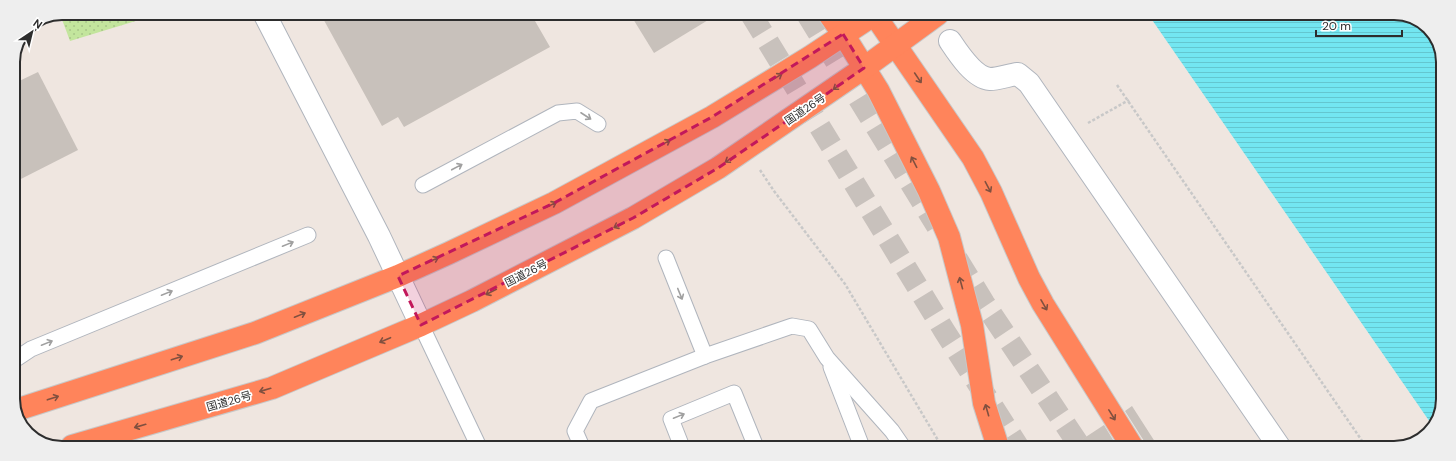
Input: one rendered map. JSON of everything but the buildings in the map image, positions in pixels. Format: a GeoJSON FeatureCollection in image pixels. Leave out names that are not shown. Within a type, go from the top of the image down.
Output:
{"type":"FeatureCollection","features":[{"type":"Feature","properties":{"kind":"highway"},"geometry":{"type":"LineString","coordinates":[[833,20],[878,90],[929,191],[949,237],[972,324],[984,403],[996,441]]}},
{"type":"Feature","properties":{"kind":"highway"},"geometry":{"type":"LineString","coordinates":[[21,408],[255,333],[398,276],[554,203],[712,117],[865,20]]}},
{"type":"Feature","properties":{"kind":"highway"},"geometry":{"type":"LineString","coordinates":[[879,20],[973,158],[991,192],[1029,278],[1043,304],[1128,441]]}},
{"type":"Feature","properties":{"kind":"highway","name":"国道26号"},"geometry":{"type":"LineString","coordinates":[[89,441],[272,388],[421,325],[472,301],[633,218],[718,168],[896,46],[930,20]]}},
{"type":"Feature","properties":{"kind":"street"},"geometry":{"type":"LineString","coordinates":[[268,20],[372,222],[421,325]]}},
{"type":"Feature","properties":{"kind":"street"},"geometry":{"type":"LineString","coordinates":[[950,41],[977,74],[990,79],[1018,74],[1029,83],[1275,441]]}},
{"type":"Feature","properties":{"kind":"lane"},"geometry":{"type":"LineString","coordinates":[[423,185],[558,113],[578,111],[598,124]]}},
{"type":"Feature","properties":{"kind":"lane"},"geometry":{"type":"LineString","coordinates":[[20,356],[31,349],[308,235]]}},
{"type":"Feature","properties":{"kind":"lane"},"geometry":{"type":"LineString","coordinates":[[666,258],[705,356]]}},
{"type":"Feature","properties":{"kind":"lane"},"geometry":{"type":"LineString","coordinates":[[421,325],[476,441]]}},
{"type":"Feature","properties":{"kind":"lane"},"geometry":{"type":"LineString","coordinates":[[579,441],[575,431],[591,401],[705,356],[792,326],[809,329],[827,358],[892,431],[899,441]]}},
{"type":"Feature","properties":{"kind":"lane"},"geometry":{"type":"LineString","coordinates":[[827,358],[860,441]]}},
{"type":"Feature","properties":{"kind":"lane"},"geometry":{"type":"LineString","coordinates":[[680,441],[671,419],[734,393],[754,441]]}},
{"type":"Feature","properties":{"kind":"path"},"geometry":{"type":"LineString","coordinates":[[1117,85],[1129,100],[1362,441]]}},
{"type":"Feature","properties":{"kind":"path"},"geometry":{"type":"LineString","coordinates":[[1065,136],[1129,100]]}},
{"type":"Feature","properties":{"kind":"path"},"geometry":{"type":"LineString","coordinates":[[760,170],[774,191],[845,284],[938,441]]}},
{"type":"Feature","properties":{"kind":"highlighted area"},"geometry":{"type":"Polygon","coordinates":[[[843,34],[864,68],[822,97],[718,168],[633,218],[421,325],[398,276],[554,203],[712,117],[843,34]]]}},
{"type":"Feature","properties":{"kind":"green space"},"geometry":{"type":"Polygon","coordinates":[[[62,20],[139,20],[70,41],[62,20]]]}},
{"type":"Feature","properties":{"kind":"water"},"geometry":{"type":"Polygon","coordinates":[[[1152,20],[1399,20],[1410,23],[1426,34],[1433,46],[1436,59],[1436,404],[1435,410],[1429,421],[1152,20]]]}},
{"type":"Feature","properties":{"kind":"tunnel"},"geometry":{"type":"LineString","coordinates":[[755,20],[945,332],[1015,441]]}},
{"type":"Feature","properties":{"kind":"tunnel"},"geometry":{"type":"LineString","coordinates":[[811,20],[937,226]]}},
{"type":"Feature","properties":{"kind":"tunnel"},"geometry":{"type":"LineString","coordinates":[[957,259],[984,303],[1076,441]]}}]}
